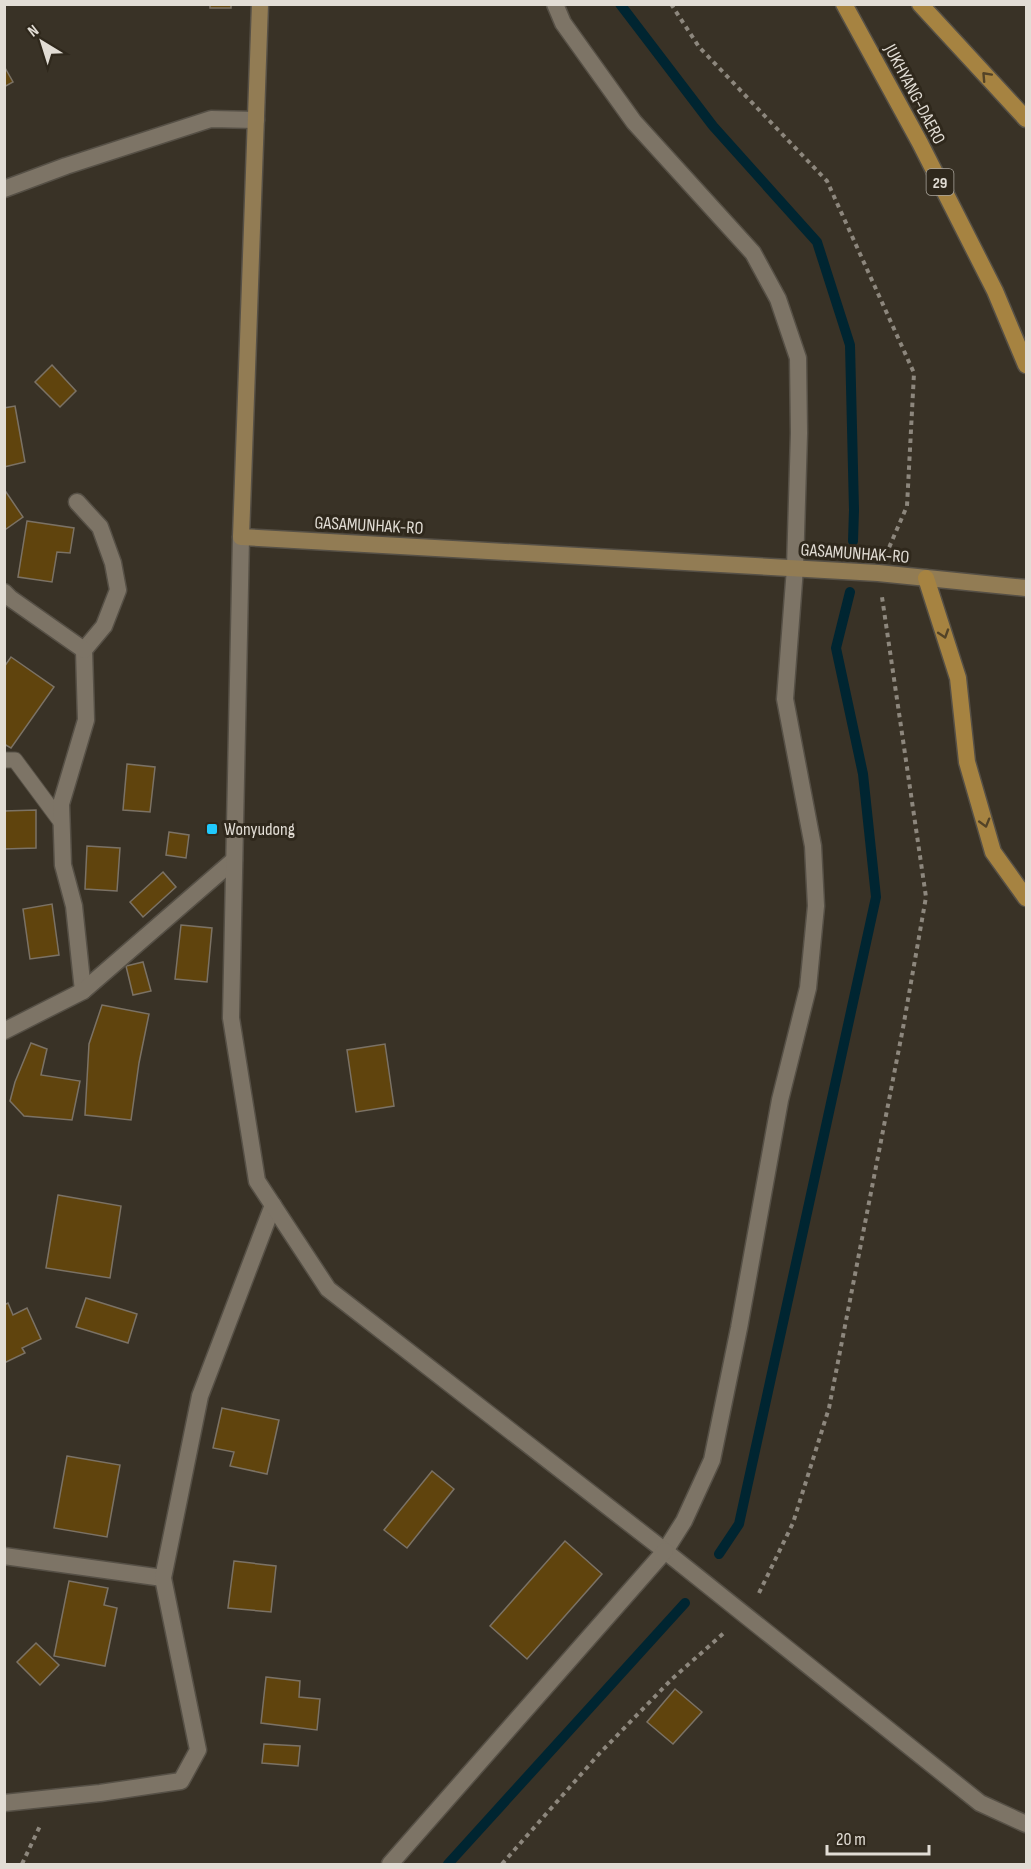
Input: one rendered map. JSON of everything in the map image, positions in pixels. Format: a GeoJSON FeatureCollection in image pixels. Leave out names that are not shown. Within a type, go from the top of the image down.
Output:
{"type":"FeatureCollection","features":[{"type":"Feature","properties":{"kind":"main road"},"geometry":{"type":"LineString","coordinates":[[242,537],[260,4]]}},
{"type":"Feature","properties":{"kind":"main road","name":"JUKHYANG-DAERO"},"geometry":{"type":"LineString","coordinates":[[844,4],[920,143],[974,249],[995,291],[1026,365]]}},
{"type":"Feature","properties":{"kind":"main road"},"geometry":{"type":"LineString","coordinates":[[920,4],[1026,119]]}},
{"type":"Feature","properties":{"kind":"main road","name":"GASAMUNHAK-RO"},"geometry":{"type":"LineString","coordinates":[[242,537],[878,573],[1026,588]]}},
{"type":"Feature","properties":{"kind":"main road"},"geometry":{"type":"LineString","coordinates":[[926,578],[958,678],[968,762],[993,852],[1026,898]]}},
{"type":"Feature","properties":{"kind":"street"},"geometry":{"type":"LineString","coordinates":[[390,1864],[665,1551],[684,1521],[712,1460],[739,1328],[780,1100],[808,988],[816,906],[813,846],[785,699],[795,568],[799,433],[798,358],[777,299],[753,252],[634,122],[563,23],[555,4]]}},
{"type":"Feature","properties":{"kind":"street"},"geometry":{"type":"LineString","coordinates":[[4,189],[66,166],[211,119],[256,120]]}},
{"type":"Feature","properties":{"kind":"street"},"geometry":{"type":"LineString","coordinates":[[77,502],[100,527],[113,563],[118,590],[105,626],[84,650],[86,720],[61,804],[63,865],[74,906],[82,991]]}},
{"type":"Feature","properties":{"kind":"street"},"geometry":{"type":"LineString","coordinates":[[242,537],[231,1018],[257,1181],[328,1289],[748,1616],[980,1803],[1026,1824]]}},
{"type":"Feature","properties":{"kind":"street"},"geometry":{"type":"LineString","coordinates":[[4,592],[84,650]]}},
{"type":"Feature","properties":{"kind":"street"},"geometry":{"type":"LineString","coordinates":[[4,1031],[82,991],[234,860]]}},
{"type":"Feature","properties":{"kind":"street"},"geometry":{"type":"LineString","coordinates":[[4,1803],[100,1794],[181,1781],[198,1750],[163,1578],[200,1396],[273,1205]]}},
{"type":"Feature","properties":{"kind":"street"},"geometry":{"type":"LineString","coordinates":[[4,1556],[163,1578]]}},
{"type":"Feature","properties":{"kind":"lane"},"geometry":{"type":"LineString","coordinates":[[4,760],[15,760],[61,822]]}},
{"type":"Feature","properties":{"kind":"path"},"geometry":{"type":"LineString","coordinates":[[502,1864],[599,1754],[664,1688],[726,1631],[748,1616],[793,1523],[829,1408],[903,1028],[926,897],[878,573],[907,506],[914,373],[827,181],[699,47],[671,4]]}},
{"type":"Feature","properties":{"kind":"path"},"geometry":{"type":"LineString","coordinates":[[22,1864],[53,1798]]}},
{"type":"Feature","properties":{"kind":"building"},"geometry":{"type":"Polygon","coordinates":[[[210,4],[231,4],[231,8],[210,8],[210,4]]]}},
{"type":"Feature","properties":{"kind":"building"},"geometry":{"type":"Polygon","coordinates":[[[4,66],[13,82],[4,87],[4,66]]]}},
{"type":"Feature","properties":{"kind":"building"},"geometry":{"type":"Polygon","coordinates":[[[52,365],[76,391],[60,407],[35,382],[52,365]]]}},
{"type":"Feature","properties":{"kind":"building"},"geometry":{"type":"Polygon","coordinates":[[[15,406],[25,462],[4,467],[4,408],[15,406]]]}},
{"type":"Feature","properties":{"kind":"building"},"geometry":{"type":"Polygon","coordinates":[[[6,492],[23,517],[6,529],[4,527],[4,493],[6,492]]]}},
{"type":"Feature","properties":{"kind":"building"},"geometry":{"type":"Polygon","coordinates":[[[27,521],[74,528],[70,553],[57,552],[52,582],[18,577],[27,521]]]}},
{"type":"Feature","properties":{"kind":"building"},"geometry":{"type":"Polygon","coordinates":[[[11,657],[54,687],[11,748],[4,744],[4,667],[11,657]]]}},
{"type":"Feature","properties":{"kind":"building"},"geometry":{"type":"Polygon","coordinates":[[[127,764],[155,767],[150,812],[123,810],[127,764]]]}},
{"type":"Feature","properties":{"kind":"building"},"geometry":{"type":"Polygon","coordinates":[[[36,810],[36,848],[4,849],[4,811],[36,810]]]}},
{"type":"Feature","properties":{"kind":"building"},"geometry":{"type":"Polygon","coordinates":[[[169,832],[189,835],[186,858],[166,855],[169,832]]]}},
{"type":"Feature","properties":{"kind":"building"},"geometry":{"type":"Polygon","coordinates":[[[87,846],[120,848],[117,891],[85,889],[87,846]]]}},
{"type":"Feature","properties":{"kind":"building"},"geometry":{"type":"Polygon","coordinates":[[[163,872],[176,887],[143,917],[130,902],[163,872]]]}},
{"type":"Feature","properties":{"kind":"building"},"geometry":{"type":"Polygon","coordinates":[[[52,904],[59,955],[30,959],[23,909],[52,904]]]}},
{"type":"Feature","properties":{"kind":"building"},"geometry":{"type":"Polygon","coordinates":[[[181,925],[212,928],[207,982],[175,979],[181,925]]]}},
{"type":"Feature","properties":{"kind":"building"},"geometry":{"type":"Polygon","coordinates":[[[143,962],[151,991],[133,995],[126,966],[143,962]]]}},
{"type":"Feature","properties":{"kind":"building"},"geometry":{"type":"Polygon","coordinates":[[[102,1005],[149,1014],[131,1120],[85,1115],[89,1044],[102,1005]]]}},
{"type":"Feature","properties":{"kind":"building"},"geometry":{"type":"Polygon","coordinates":[[[31,1043],[47,1049],[41,1075],[80,1081],[72,1120],[24,1116],[10,1101],[31,1043]]]}},
{"type":"Feature","properties":{"kind":"building"},"geometry":{"type":"Polygon","coordinates":[[[385,1044],[394,1106],[356,1112],[347,1050],[385,1044]]]}},
{"type":"Feature","properties":{"kind":"building"},"geometry":{"type":"Polygon","coordinates":[[[58,1195],[121,1206],[110,1278],[46,1268],[58,1195]]]}},
{"type":"Feature","properties":{"kind":"building"},"geometry":{"type":"Polygon","coordinates":[[[86,1298],[137,1314],[128,1343],[76,1327],[86,1298]]]}},
{"type":"Feature","properties":{"kind":"building"},"geometry":{"type":"Polygon","coordinates":[[[8,1303],[13,1315],[27,1308],[41,1339],[22,1348],[25,1353],[4,1363],[4,1305],[8,1303]]]}},
{"type":"Feature","properties":{"kind":"building"},"geometry":{"type":"Polygon","coordinates":[[[222,1408],[279,1420],[267,1474],[230,1466],[234,1452],[213,1448],[222,1408]]]}},
{"type":"Feature","properties":{"kind":"building"},"geometry":{"type":"Polygon","coordinates":[[[67,1456],[120,1465],[107,1537],[54,1528],[67,1456]]]}},
{"type":"Feature","properties":{"kind":"building"},"geometry":{"type":"Polygon","coordinates":[[[432,1471],[454,1489],[407,1548],[384,1530],[432,1471]]]}},
{"type":"Feature","properties":{"kind":"building"},"geometry":{"type":"Polygon","coordinates":[[[565,1541],[602,1574],[527,1659],[490,1626],[565,1541]]]}},
{"type":"Feature","properties":{"kind":"building"},"geometry":{"type":"Polygon","coordinates":[[[234,1561],[276,1566],[271,1612],[228,1608],[234,1561]]]}},
{"type":"Feature","properties":{"kind":"building"},"geometry":{"type":"Polygon","coordinates":[[[69,1581],[108,1588],[104,1605],[117,1608],[105,1666],[54,1656],[69,1581]]]}},
{"type":"Feature","properties":{"kind":"building"},"geometry":{"type":"Polygon","coordinates":[[[36,1643],[59,1665],[40,1685],[17,1662],[36,1643]]]}},
{"type":"Feature","properties":{"kind":"building"},"geometry":{"type":"Polygon","coordinates":[[[266,1677],[300,1681],[299,1697],[320,1699],[317,1730],[261,1723],[266,1677]]]}},
{"type":"Feature","properties":{"kind":"building"},"geometry":{"type":"Polygon","coordinates":[[[675,1689],[702,1712],[673,1744],[647,1722],[675,1689]]]}},
{"type":"Feature","properties":{"kind":"building"},"geometry":{"type":"Polygon","coordinates":[[[264,1744],[300,1746],[298,1766],[262,1763],[264,1744]]]}},
{"type":"Feature","properties":{"kind":"waterway"},"geometry":{"type":"LineString","coordinates":[[620,4],[713,126],[817,242],[850,345],[853,541]]}},
{"type":"Feature","properties":{"kind":"waterway"},"geometry":{"type":"LineString","coordinates":[[719,1554],[739,1524],[876,897],[863,774],[836,648],[850,592]]}},
{"type":"Feature","properties":{"kind":"waterway"},"geometry":{"type":"LineString","coordinates":[[448,1864],[685,1603]]}},
{"type":"Feature","properties":{"kind":"place","name":"Wonyudong"},"geometry":{"type":"Point","coordinates":[212,829]}}]}
